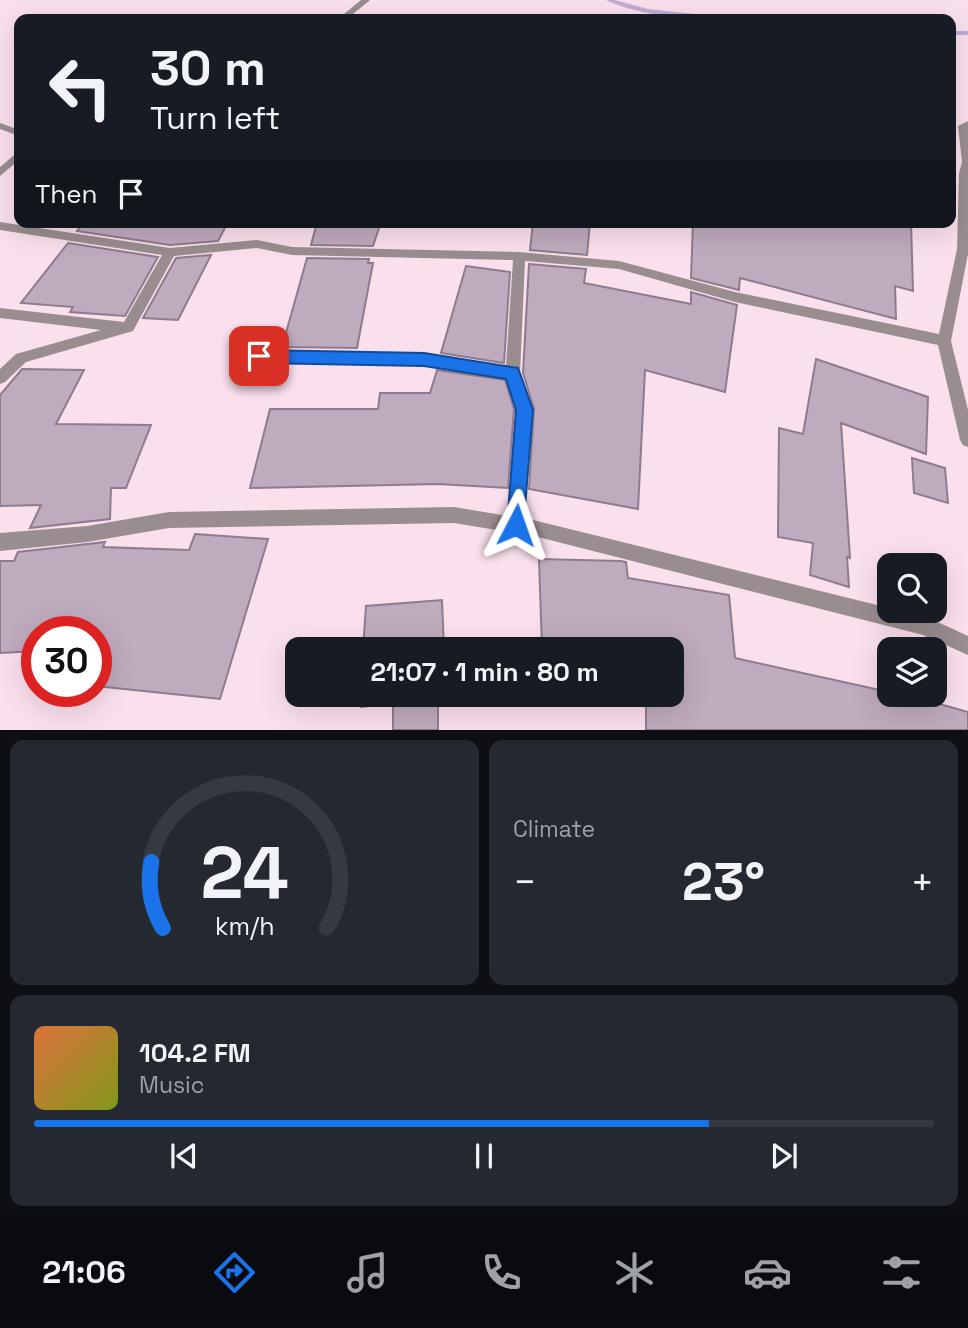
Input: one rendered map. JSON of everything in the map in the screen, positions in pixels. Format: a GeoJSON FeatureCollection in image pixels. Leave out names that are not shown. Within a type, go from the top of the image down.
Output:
{"type":"FeatureCollection","features":[{"type":"Feature","properties":{"kind":"street"},"geometry":{"type":"LineString","coordinates":[[348,14],[366,0]]}},
{"type":"Feature","properties":{"kind":"street"},"geometry":{"type":"LineString","coordinates":[[960,125],[967,162],[965,238],[944,341],[968,440]]}},
{"type":"Feature","properties":{"kind":"street"},"geometry":{"type":"LineString","coordinates":[[0,173],[14,159]]}},
{"type":"Feature","properties":{"kind":"street"},"geometry":{"type":"LineString","coordinates":[[16,228],[89,237],[126,248],[170,252],[257,244],[292,251],[519,256],[619,265],[735,297],[944,341]]}},
{"type":"Feature","properties":{"kind":"street"},"geometry":{"type":"LineString","coordinates":[[0,378],[21,358],[128,327],[170,252]]}},
{"type":"Feature","properties":{"kind":"street"},"geometry":{"type":"LineString","coordinates":[[516,525],[524,410],[513,373],[519,256]]}},
{"type":"Feature","properties":{"kind":"street"},"geometry":{"type":"LineString","coordinates":[[0,313],[128,327]]}},
{"type":"Feature","properties":{"kind":"street"},"geometry":{"type":"LineString","coordinates":[[259,356],[424,359],[513,373]]}},
{"type":"Feature","properties":{"kind":"street"},"geometry":{"type":"LineString","coordinates":[[0,542],[87,534],[169,520],[454,515],[516,525],[925,626],[968,646]]}},
{"type":"Feature","properties":{"kind":"building"},"geometry":{"type":"Polygon","coordinates":[[[79,228],[225,228],[218,241],[170,245],[77,231],[79,228]]]}},
{"type":"Feature","properties":{"kind":"building"},"geometry":{"type":"Polygon","coordinates":[[[315,228],[379,228],[373,246],[311,245],[315,228]]]}},
{"type":"Feature","properties":{"kind":"building"},"geometry":{"type":"Polygon","coordinates":[[[532,228],[589,228],[587,255],[530,250],[532,228]]]}},
{"type":"Feature","properties":{"kind":"building"},"geometry":{"type":"Polygon","coordinates":[[[693,228],[911,228],[913,291],[895,286],[896,319],[740,278],[739,290],[691,278],[693,228]]]}},
{"type":"Feature","properties":{"kind":"building"},"geometry":{"type":"Polygon","coordinates":[[[68,243],[158,257],[125,316],[70,312],[73,307],[21,303],[68,243]]]}},
{"type":"Feature","properties":{"kind":"building"},"geometry":{"type":"Polygon","coordinates":[[[211,255],[178,320],[143,318],[176,258],[211,255]]]}},
{"type":"Feature","properties":{"kind":"building"},"geometry":{"type":"Polygon","coordinates":[[[307,258],[369,259],[368,263],[373,263],[357,348],[282,347],[307,258]]]}},
{"type":"Feature","properties":{"kind":"building"},"geometry":{"type":"Polygon","coordinates":[[[529,264],[586,269],[584,283],[691,304],[691,292],[737,305],[725,392],[645,370],[638,509],[529,489],[534,409],[523,373],[529,264]]]}},
{"type":"Feature","properties":{"kind":"building"},"geometry":{"type":"Polygon","coordinates":[[[466,266],[510,272],[504,363],[441,353],[466,266]]]}},
{"type":"Feature","properties":{"kind":"building"},"geometry":{"type":"Polygon","coordinates":[[[816,359],[928,397],[926,454],[841,423],[850,558],[847,557],[849,587],[810,575],[813,543],[778,537],[779,428],[803,434],[816,359]]]}},
{"type":"Feature","properties":{"kind":"building"},"geometry":{"type":"Polygon","coordinates":[[[22,369],[84,370],[56,424],[151,425],[126,488],[111,488],[110,519],[30,528],[41,505],[0,506],[0,395],[22,369]]]}},
{"type":"Feature","properties":{"kind":"building"},"geometry":{"type":"Polygon","coordinates":[[[437,370],[505,380],[514,409],[508,488],[438,484],[250,488],[270,409],[378,409],[380,393],[430,393],[437,370]]]}},
{"type":"Feature","properties":{"kind":"building"},"geometry":{"type":"Polygon","coordinates":[[[912,458],[945,468],[948,503],[914,493],[912,458]]]}},
{"type":"Feature","properties":{"kind":"building"},"geometry":{"type":"Polygon","coordinates":[[[195,534],[268,539],[220,699],[112,688],[112,616],[21,616],[21,652],[0,653],[0,561],[14,561],[18,552],[105,542],[103,547],[189,550],[195,534]]]}},
{"type":"Feature","properties":{"kind":"building"},"geometry":{"type":"Polygon","coordinates":[[[539,559],[626,562],[628,578],[729,595],[735,658],[877,689],[877,707],[947,706],[968,712],[968,730],[646,730],[646,707],[684,707],[684,637],[542,637],[539,559]]]}},
{"type":"Feature","properties":{"kind":"building"},"geometry":{"type":"Polygon","coordinates":[[[442,600],[444,637],[364,637],[366,606],[442,600]]]}},
{"type":"Feature","properties":{"kind":"building"},"geometry":{"type":"Polygon","coordinates":[[[393,707],[438,707],[438,730],[393,730],[393,707]]]}},
{"type":"Feature","properties":{"kind":"waterway"},"geometry":{"type":"LineString","coordinates":[[609,0],[648,11],[676,14]]}},
{"type":"Feature","properties":{"kind":"waterway"},"geometry":{"type":"LineString","coordinates":[[956,33],[968,33]]}},
{"type":"Feature","properties":{"kind":"route"},"geometry":{"type":"LineString","coordinates":[[259,356],[424,359],[513,373],[524,410],[516,525]]}}]}
